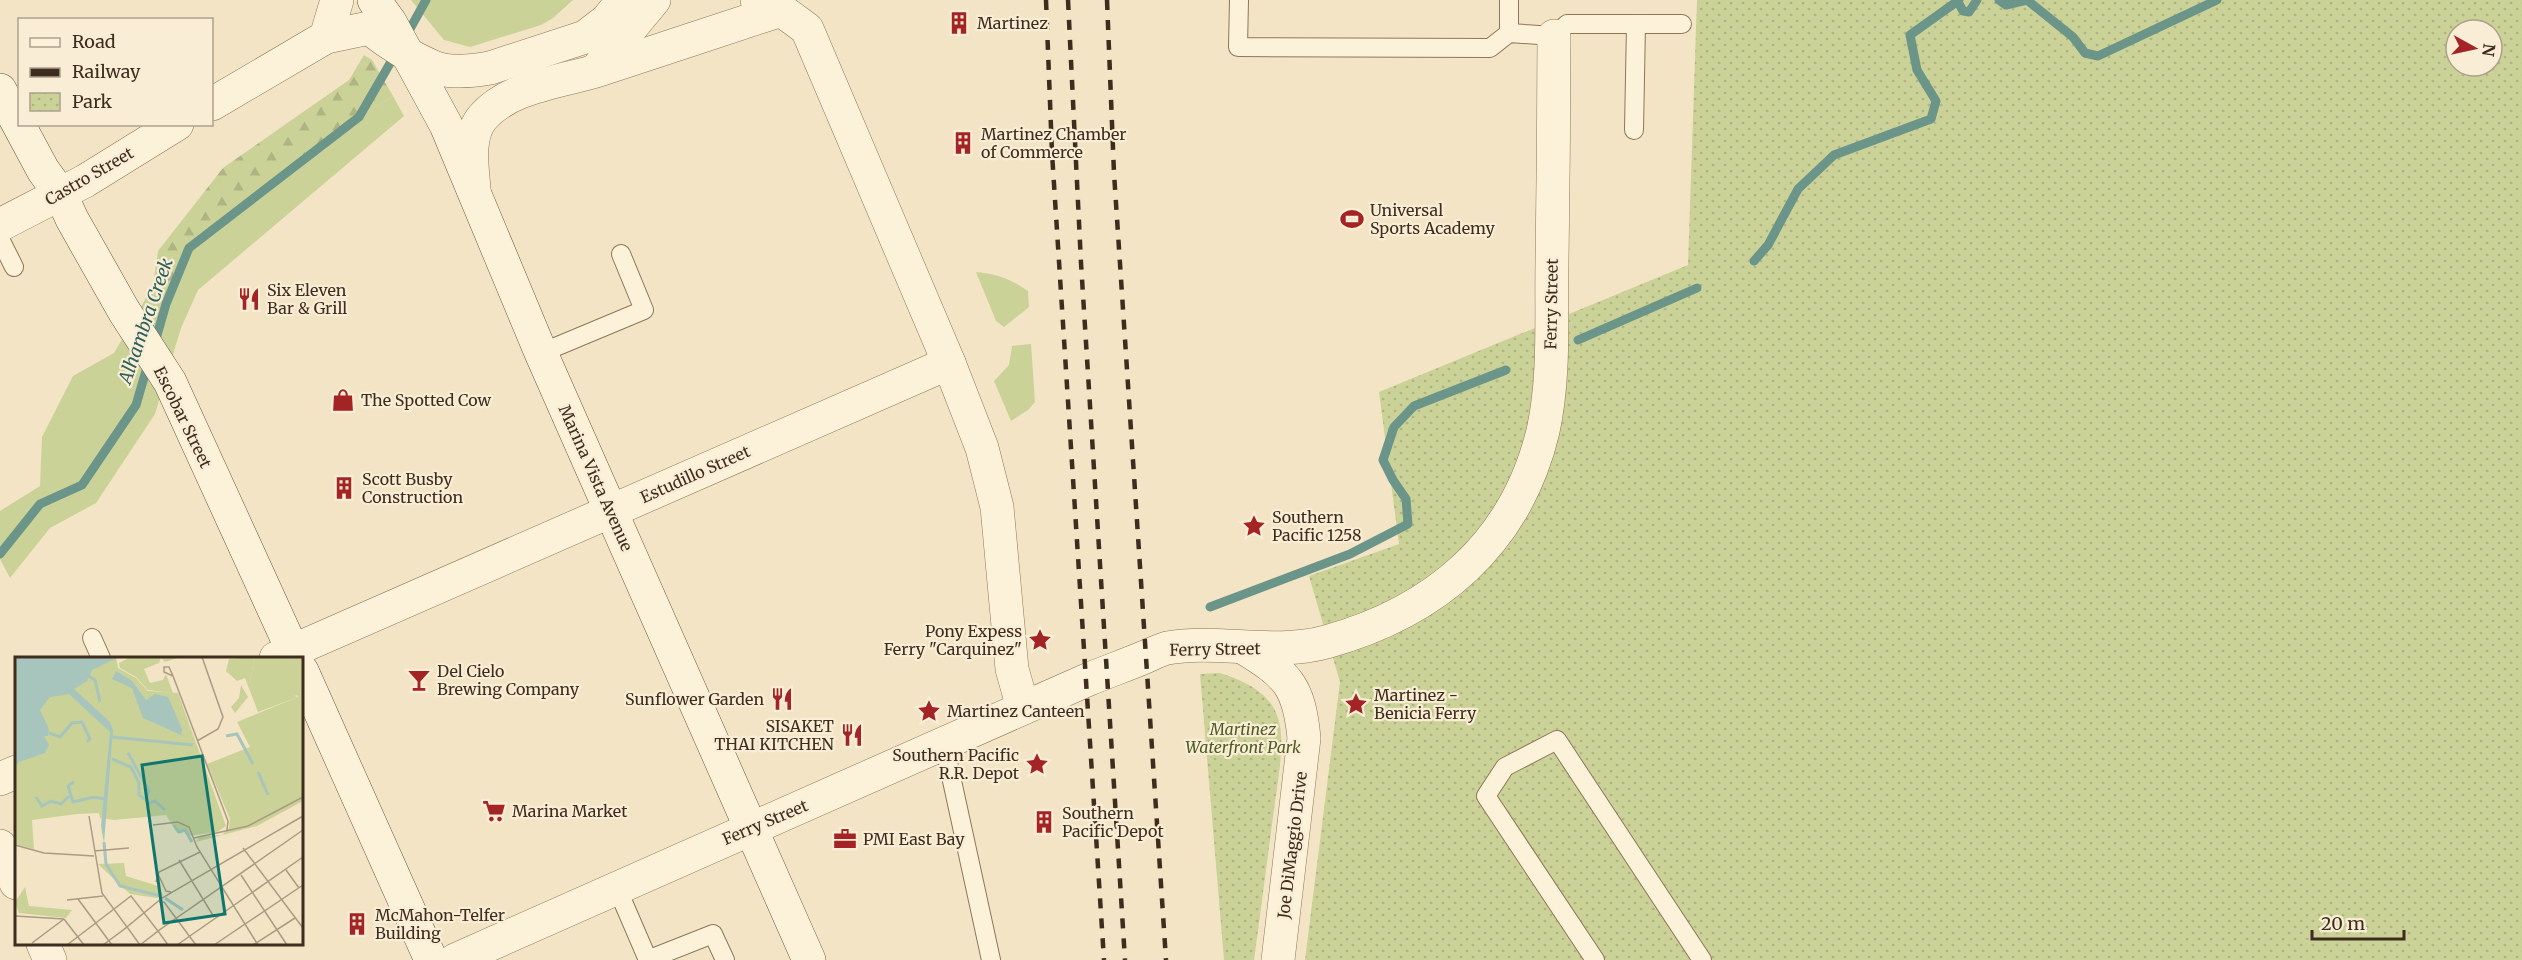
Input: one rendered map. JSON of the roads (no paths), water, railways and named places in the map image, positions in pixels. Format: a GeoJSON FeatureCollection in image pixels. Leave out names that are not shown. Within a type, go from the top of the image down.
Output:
{"type":"FeatureCollection","features":[{"type":"Feature","properties":{"kind":"street"},"geometry":{"type":"LineString","coordinates":[[326,37],[337,0]]}},
{"type":"Feature","properties":{"kind":"street"},"geometry":{"type":"LineString","coordinates":[[433,81],[466,71],[490,68],[585,37],[607,20],[623,0]]}},
{"type":"Feature","properties":{"kind":"street"},"geometry":{"type":"LineString","coordinates":[[596,70],[654,0]]}},
{"type":"Feature","properties":{"kind":"street"},"geometry":{"type":"LineString","coordinates":[[474,188],[473,139],[481,119],[496,104],[514,95],[596,70],[776,3],[807,29],[950,363],[982,448],[998,507],[1012,669],[1023,708]]}},
{"type":"Feature","properties":{"kind":"street"},"geometry":{"type":"LineString","coordinates":[[213,103],[326,37],[375,12]]}},
{"type":"Feature","properties":{"kind":"street","name":"Marina Vista Avenue"},"geometry":{"type":"LineString","coordinates":[[375,12],[433,81],[542,353],[809,960]]}},
{"type":"Feature","properties":{"kind":"street","name":"Ferry Street"},"geometry":{"type":"LineString","coordinates":[[454,960],[1023,708],[1166,648],[1294,647],[1325,642],[1408,611],[1439,592],[1471,563],[1500,528],[1524,486],[1543,430],[1549,392],[1554,36]]}},
{"type":"Feature","properties":{"kind":"street","name":"Escobar Street"},"geometry":{"type":"LineString","coordinates":[[0,90],[18,123]]}},
{"type":"Feature","properties":{"kind":"street","name":"Escobar Street"},"geometry":{"type":"LineString","coordinates":[[19,126],[43,170],[61,195],[124,311],[170,382],[290,657]]}},
{"type":"Feature","properties":{"kind":"street","name":"Castro Street"},"geometry":{"type":"LineString","coordinates":[[0,225],[61,195],[174,126]]}},
{"type":"Feature","properties":{"kind":"street","name":"Estudillo Street"},"geometry":{"type":"LineString","coordinates":[[297,657],[611,512],[950,363]]}},
{"type":"Feature","properties":{"kind":"street","name":"Joe DiMaggio Drive"},"geometry":{"type":"LineString","coordinates":[[1244,648],[1276,669],[1288,680],[1302,712],[1305,738],[1278,960]]}},
{"type":"Feature","properties":{"kind":"street","name":"Escobar Street"},"geometry":{"type":"LineString","coordinates":[[303,695],[311,719],[431,960]]}},
{"type":"Feature","properties":{"kind":"street"},"geometry":{"type":"LineString","coordinates":[[0,779],[15,772]]}},
{"type":"Feature","properties":{"kind":"street"},"geometry":{"type":"LineString","coordinates":[[0,846],[15,881]]}},
{"type":"Feature","properties":{"kind":"street"},"geometry":{"type":"LineString","coordinates":[[44,945],[51,960]]}},
{"type":"Feature","properties":{"kind":"lane"},"geometry":{"type":"LineString","coordinates":[[1239,0],[1238,47],[1490,48],[1509,33],[1554,36],[1567,24],[1682,24]]}},
{"type":"Feature","properties":{"kind":"lane"},"geometry":{"type":"LineString","coordinates":[[1509,0],[1509,33]]}},
{"type":"Feature","properties":{"kind":"lane"},"geometry":{"type":"LineString","coordinates":[[1634,130],[1636,24]]}},
{"type":"Feature","properties":{"kind":"lane"},"geometry":{"type":"LineString","coordinates":[[0,239],[14,267]]}},
{"type":"Feature","properties":{"kind":"lane"},"geometry":{"type":"LineString","coordinates":[[542,353],[644,310],[621,254]]}},
{"type":"Feature","properties":{"kind":"lane"},"geometry":{"type":"LineString","coordinates":[[92,638],[101,657]]}},
{"type":"Feature","properties":{"kind":"lane"},"geometry":{"type":"LineString","coordinates":[[1594,960],[1486,796],[1505,766],[1557,740],[1702,960]]}},
{"type":"Feature","properties":{"kind":"lane"},"geometry":{"type":"LineString","coordinates":[[944,744],[991,960]]}},
{"type":"Feature","properties":{"kind":"lane"},"geometry":{"type":"LineString","coordinates":[[616,888],[648,960],[713,934],[725,960]]}},
{"type":"Feature","properties":{"kind":"waterway","name":"Alhambra Creek"},"geometry":{"type":"LineString","coordinates":[[406,36],[426,0]]}},
{"type":"Feature","properties":{"kind":"waterway"},"geometry":{"type":"LineString","coordinates":[[1754,261],[1768,245],[1798,189],[1834,155],[1931,119],[1936,101],[1917,70],[1910,35],[1959,0]]}},
{"type":"Feature","properties":{"kind":"waterway"},"geometry":{"type":"LineString","coordinates":[[1958,2],[1963,11],[1969,12],[1977,0]]}},
{"type":"Feature","properties":{"kind":"waterway"},"geometry":{"type":"LineString","coordinates":[[1999,0],[2006,5],[2027,0],[2073,37],[2085,53],[2098,56],[2217,0]]}},
{"type":"Feature","properties":{"kind":"waterway","name":"Alhambra Creek"},"geometry":{"type":"LineString","coordinates":[[155,342],[166,304],[189,248],[359,117],[396,53]]}},
{"type":"Feature","properties":{"kind":"waterway"},"geometry":{"type":"LineString","coordinates":[[1578,340],[1697,288]]}},
{"type":"Feature","properties":{"kind":"waterway","name":"Alhambra Creek"},"geometry":{"type":"LineString","coordinates":[[0,554],[40,504],[82,485],[136,405],[148,364]]}},
{"type":"Feature","properties":{"kind":"waterway"},"geometry":{"type":"LineString","coordinates":[[1210,607],[1350,554],[1408,524],[1406,499],[1383,460],[1394,427],[1414,406],[1506,370]]}},
{"type":"Feature","properties":{"kind":"railway"},"geometry":{"type":"LineString","coordinates":[[1046,0],[1052,153],[1104,960]]}},
{"type":"Feature","properties":{"kind":"railway"},"geometry":{"type":"LineString","coordinates":[[1068,0],[1081,263],[1125,960]]}},
{"type":"Feature","properties":{"kind":"railway"},"geometry":{"type":"LineString","coordinates":[[1107,0],[1114,173],[1166,960]]}},
{"type":"Feature","properties":{"kind":"place","name":"Martinez"},"geometry":{"type":"Point","coordinates":[959,23]}},
{"type":"Feature","properties":{"kind":"place","name":"Martinez Chamber of Commerce"},"geometry":{"type":"Point","coordinates":[963,143]}},
{"type":"Feature","properties":{"kind":"place","name":"Universal Sports Academy"},"geometry":{"type":"Point","coordinates":[1352,219]}},
{"type":"Feature","properties":{"kind":"place","name":"Six Eleven Bar & Grill"},"geometry":{"type":"Point","coordinates":[249,299]}},
{"type":"Feature","properties":{"kind":"place","name":"The Spotted Cow"},"geometry":{"type":"Point","coordinates":[343,400]}},
{"type":"Feature","properties":{"kind":"place","name":"Scott Busby Construction"},"geometry":{"type":"Point","coordinates":[344,488]}},
{"type":"Feature","properties":{"kind":"place","name":"Southern Pacific 1258"},"geometry":{"type":"Point","coordinates":[1254,526]}},
{"type":"Feature","properties":{"kind":"place","name":"Pony Expess Ferry \"Carquinez\""},"geometry":{"type":"Point","coordinates":[1040,640]}},
{"type":"Feature","properties":{"kind":"place","name":"Del Cielo Brewing Company"},"geometry":{"type":"Point","coordinates":[419,680]}},
{"type":"Feature","properties":{"kind":"place","name":"Sunflower Garden"},"geometry":{"type":"Point","coordinates":[782,699]}},
{"type":"Feature","properties":{"kind":"place","name":"Martinez - Benicia Ferry"},"geometry":{"type":"Point","coordinates":[1356,704]}},
{"type":"Feature","properties":{"kind":"place","name":"Martinez Canteen"},"geometry":{"type":"Point","coordinates":[929,711]}},
{"type":"Feature","properties":{"kind":"place","name":"SISAKET THAI KITCHEN"},"geometry":{"type":"Point","coordinates":[852,735]}},
{"type":"Feature","properties":{"kind":"place","name":"Southern Pacific R.R. Depot"},"geometry":{"type":"Point","coordinates":[1037,764]}},
{"type":"Feature","properties":{"kind":"place","name":"Marina Market"},"geometry":{"type":"Point","coordinates":[494,811]}},
{"type":"Feature","properties":{"kind":"place","name":"Southern Pacific Depot"},"geometry":{"type":"Point","coordinates":[1044,822]}},
{"type":"Feature","properties":{"kind":"place","name":"PMI East Bay"},"geometry":{"type":"Point","coordinates":[845,839]}},
{"type":"Feature","properties":{"kind":"place","name":"McMahon-Telfer Building"},"geometry":{"type":"Point","coordinates":[357,924]}},
{"type":"Feature","properties":{"kind":"park label","name":"Martinez Waterfront Park"},"geometry":{"type":"Point","coordinates":[1243,738]}}]}
